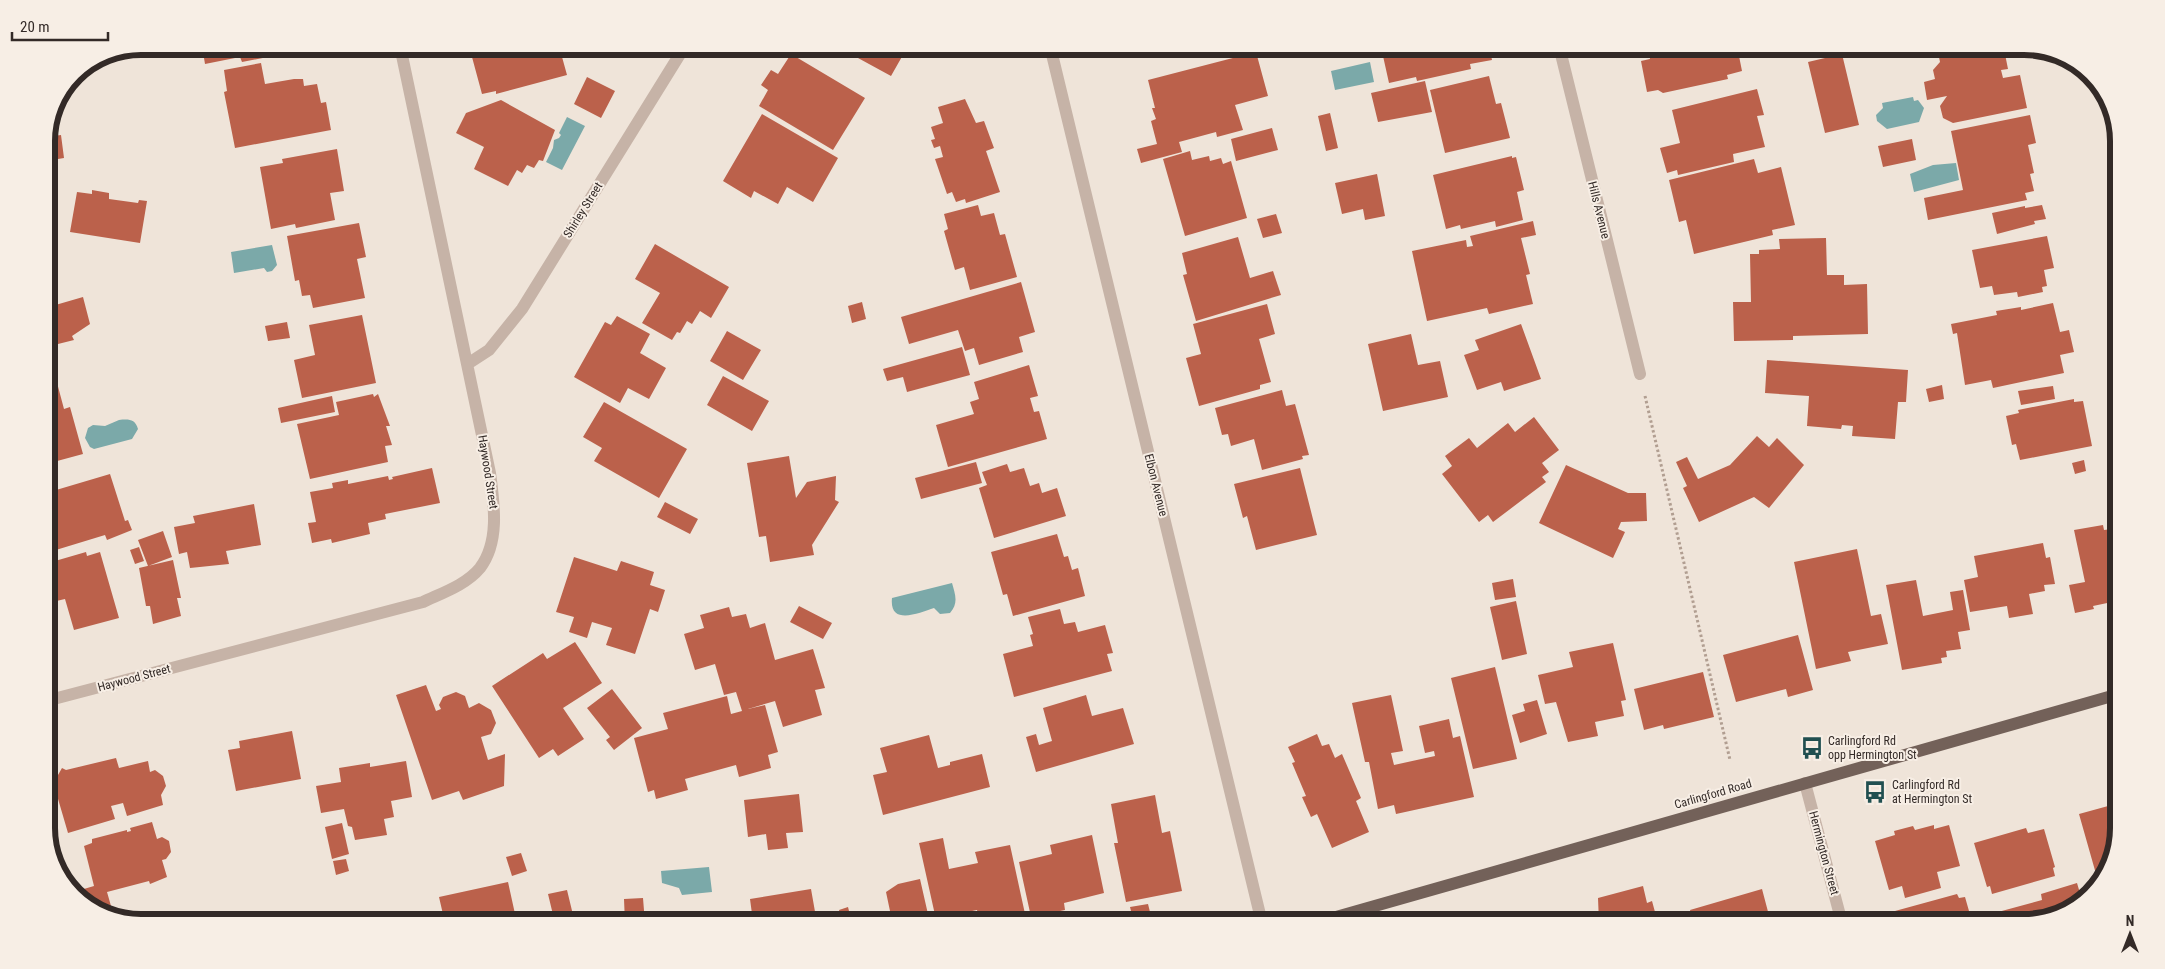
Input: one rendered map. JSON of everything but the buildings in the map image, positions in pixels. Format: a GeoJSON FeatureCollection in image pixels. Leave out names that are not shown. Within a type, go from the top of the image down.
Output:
{"type":"FeatureCollection","features":[{"type":"Feature","properties":{"kind":"main road","name":"Carlingford Road"},"geometry":{"type":"LineString","coordinates":[[1346,914],[2110,697]]}},
{"type":"Feature","properties":{"kind":"street","name":"Haywood Street"},"geometry":{"type":"LineString","coordinates":[[55,699],[423,602],[460,585],[480,568],[489,549],[495,514],[490,473],[469,363],[402,55]]}},
{"type":"Feature","properties":{"kind":"street","name":"Shirley Street"},"geometry":{"type":"LineString","coordinates":[[469,363],[489,350],[522,309],[679,55]]}},
{"type":"Feature","properties":{"kind":"street","name":"Elbon Avenue"},"geometry":{"type":"LineString","coordinates":[[1052,55],[1260,914]]}},
{"type":"Feature","properties":{"kind":"street","name":"Hills Avenue"},"geometry":{"type":"LineString","coordinates":[[1561,55],[1640,374]]}},
{"type":"Feature","properties":{"kind":"street","name":"Hermington Street"},"geometry":{"type":"LineString","coordinates":[[1805,783],[1840,914]]}},
{"type":"Feature","properties":{"kind":"path"},"geometry":{"type":"LineString","coordinates":[[1640,374],[1730,760]]}},
{"type":"Feature","properties":{"kind":"water"},"geometry":{"type":"Polygon","coordinates":[[[1370,62],[1374,82],[1335,90],[1331,71],[1370,62]]]}},
{"type":"Feature","properties":{"kind":"water"},"geometry":{"type":"Polygon","coordinates":[[[1913,97],[1914,101],[1918,100],[1924,108],[1919,122],[1887,129],[1877,121],[1876,115],[1883,108],[1882,103],[1913,97]]]}},
{"type":"Feature","properties":{"kind":"water"},"geometry":{"type":"Polygon","coordinates":[[[567,117],[585,126],[562,170],[546,162],[553,148],[554,140],[561,135],[559,133],[567,117]]]}},
{"type":"Feature","properties":{"kind":"water"},"geometry":{"type":"Polygon","coordinates":[[[1956,163],[1959,180],[1914,192],[1910,174],[1933,165],[1956,163]]]}},
{"type":"Feature","properties":{"kind":"water"},"geometry":{"type":"Polygon","coordinates":[[[272,245],[277,265],[272,271],[267,272],[264,268],[234,273],[231,252],[272,245]]]}},
{"type":"Feature","properties":{"kind":"water"},"geometry":{"type":"Polygon","coordinates":[[[119,420],[129,420],[135,423],[138,429],[132,439],[94,449],[90,447],[85,438],[88,428],[93,425],[105,426],[119,420]]]}},
{"type":"Feature","properties":{"kind":"water"},"geometry":{"type":"Polygon","coordinates":[[[952,583],[955,606],[950,613],[940,614],[934,608],[913,614],[900,615],[892,607],[892,598],[952,583]]]}},
{"type":"Feature","properties":{"kind":"water"},"geometry":{"type":"Polygon","coordinates":[[[709,867],[712,892],[682,895],[679,888],[662,883],[661,871],[709,867]]]}},
{"type":"Feature","properties":{"kind":"place","name":"Carlingford Rd opp Hermington St"},"geometry":{"type":"Point","coordinates":[1812,748]}},
{"type":"Feature","properties":{"kind":"place","name":"Carlingford Rd at Hermington St"},"geometry":{"type":"Point","coordinates":[1875,792]}}]}
